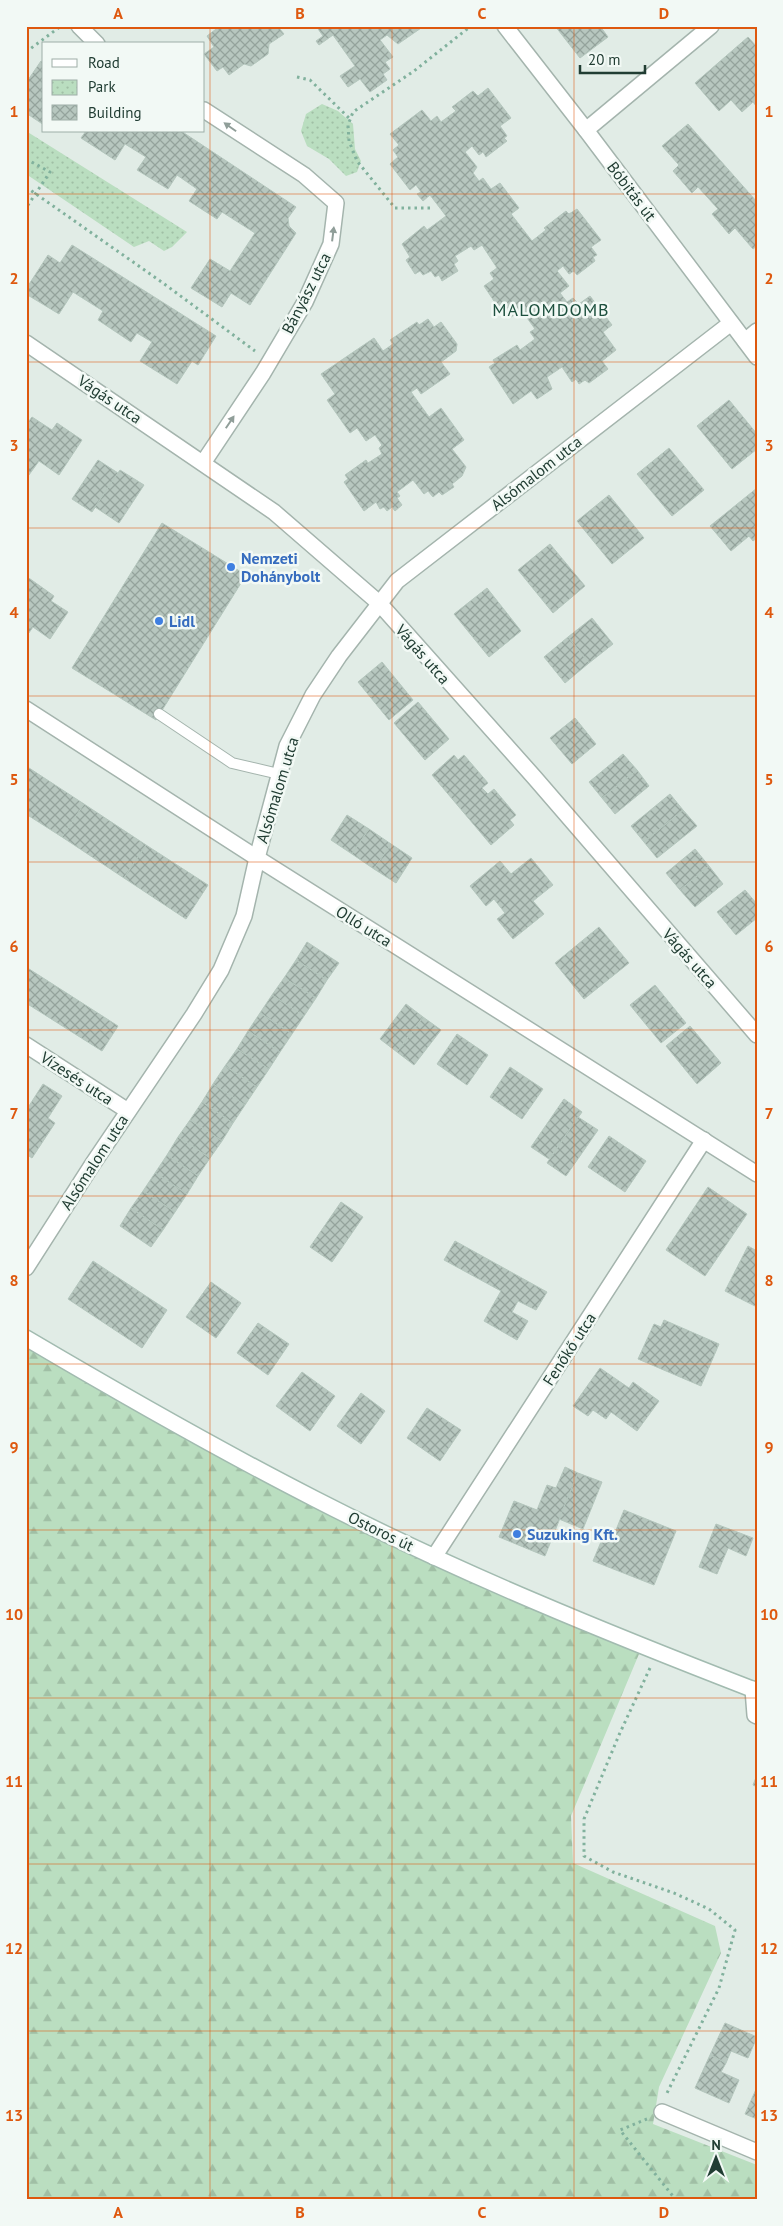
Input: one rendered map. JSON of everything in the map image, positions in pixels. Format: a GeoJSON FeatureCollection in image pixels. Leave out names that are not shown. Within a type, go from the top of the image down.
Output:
{"type":"FeatureCollection","features":[{"type":"Feature","properties":{"kind":"street"},"geometry":{"type":"LineString","coordinates":[[79,26],[95,42]]}},
{"type":"Feature","properties":{"kind":"street","name":"Bóbitás út"},"geometry":{"type":"LineString","coordinates":[[505,26],[757,357]]}},
{"type":"Feature","properties":{"kind":"street"},"geometry":{"type":"LineString","coordinates":[[586,130],[711,26]]}},
{"type":"Feature","properties":{"kind":"street","name":"Bányász utca"},"geometry":{"type":"LineString","coordinates":[[203,462],[269,362],[305,302],[331,244],[336,203],[304,176],[205,111]]}},
{"type":"Feature","properties":{"kind":"street","name":"Alsómalom utca"},"geometry":{"type":"LineString","coordinates":[[26,1268],[221,970],[244,916],[257,858],[288,746],[313,695],[339,656],[396,581],[731,323]]}},
{"type":"Feature","properties":{"kind":"street"},"geometry":{"type":"LineString","coordinates":[[745,341],[757,331]]}},
{"type":"Feature","properties":{"kind":"street","name":"Vágás utca"},"geometry":{"type":"LineString","coordinates":[[26,343],[274,512],[378,604],[534,777],[757,1035]]}},
{"type":"Feature","properties":{"kind":"street","name":"Olló utca"},"geometry":{"type":"LineString","coordinates":[[26,709],[257,858],[704,1140]]}},
{"type":"Feature","properties":{"kind":"street","name":"Vízesés utca"},"geometry":{"type":"LineString","coordinates":[[26,1045],[128,1111]]}},
{"type":"Feature","properties":{"kind":"street"},"geometry":{"type":"LineString","coordinates":[[704,1140],[757,1174]]}},
{"type":"Feature","properties":{"kind":"street","name":"Fenőkő utca"},"geometry":{"type":"LineString","coordinates":[[434,1557],[704,1140]]}},
{"type":"Feature","properties":{"kind":"street","name":"Ostoros út"},"geometry":{"type":"LineString","coordinates":[[26,1338],[228,1453],[315,1500],[434,1557],[657,1652],[755,1690],[755,1715],[757,1716]]}},
{"type":"Feature","properties":{"kind":"street"},"geometry":{"type":"LineString","coordinates":[[662,2112],[757,2152]]}},
{"type":"Feature","properties":{"kind":"lane"},"geometry":{"type":"LineString","coordinates":[[159,714],[232,763],[279,774]]}},
{"type":"Feature","properties":{"kind":"path"},"geometry":{"type":"LineString","coordinates":[[26,52],[61,26]]}},
{"type":"Feature","properties":{"kind":"path"},"geometry":{"type":"LineString","coordinates":[[430,208],[395,208],[356,161],[349,141],[348,125],[353,112],[414,71],[471,26]]}},
{"type":"Feature","properties":{"kind":"path"},"geometry":{"type":"LineString","coordinates":[[297,77],[310,80],[350,119]]}},
{"type":"Feature","properties":{"kind":"path"},"geometry":{"type":"LineString","coordinates":[[26,158],[50,172],[26,208]]}},
{"type":"Feature","properties":{"kind":"path"},"geometry":{"type":"LineString","coordinates":[[26,187],[163,283],[269,362]]}},
{"type":"Feature","properties":{"kind":"path"},"geometry":{"type":"LineString","coordinates":[[657,1652],[618,1735],[584,1819],[584,1856],[613,1872],[674,1893],[709,1909],[735,1930],[719,1988],[666,2094],[662,2112],[620,2130],[676,2200]]}},
{"type":"Feature","properties":{"kind":"green space"},"geometry":{"type":"Polygon","coordinates":[[[322,104],[338,111],[353,124],[355,149],[361,161],[357,172],[346,176],[329,159],[307,146],[301,131],[306,114],[322,104]]]}},
{"type":"Feature","properties":{"kind":"green space"},"geometry":{"type":"Polygon","coordinates":[[[26,131],[187,232],[172,247],[164,251],[149,241],[134,247],[26,174],[26,131]]]}},
{"type":"Feature","properties":{"kind":"green space"},"geometry":{"type":"Polygon","coordinates":[[[26,1346],[437,1567],[639,1654],[571,1816],[573,1863],[715,1926],[721,1953],[659,2087],[653,2124],[757,2165],[757,2200],[26,2200],[26,1346]]]}},
{"type":"Feature","properties":{"kind":"building"},"geometry":{"type":"Polygon","coordinates":[[[220,26],[281,26],[279,28],[284,34],[269,44],[268,54],[251,66],[244,64],[229,75],[223,67],[217,71],[205,55],[214,47],[207,36],[220,26]]]}},
{"type":"Feature","properties":{"kind":"building"},"geometry":{"type":"Polygon","coordinates":[[[316,26],[424,26],[398,44],[387,35],[380,40],[393,57],[385,62],[390,69],[383,74],[387,80],[370,92],[360,79],[348,87],[340,76],[355,66],[333,35],[319,45],[316,41],[323,36],[316,26]]]}},
{"type":"Feature","properties":{"kind":"building"},"geometry":{"type":"Polygon","coordinates":[[[555,26],[600,26],[608,37],[580,58],[555,26]]]}},
{"type":"Feature","properties":{"kind":"building"},"geometry":{"type":"Polygon","coordinates":[[[748,37],[757,47],[757,107],[753,102],[742,112],[731,100],[719,111],[695,83],[748,37]]]}},
{"type":"Feature","properties":{"kind":"building"},"geometry":{"type":"Polygon","coordinates":[[[42,62],[42,124],[26,113],[26,83],[42,62]]]}},
{"type":"Feature","properties":{"kind":"building"},"geometry":{"type":"Polygon","coordinates":[[[488,88],[511,118],[500,126],[507,136],[504,138],[507,141],[486,157],[483,152],[479,155],[472,146],[465,152],[477,167],[473,173],[479,181],[483,178],[491,189],[500,183],[519,208],[511,214],[532,241],[546,230],[544,228],[566,211],[569,214],[577,209],[601,240],[591,247],[597,255],[593,257],[595,261],[577,275],[574,271],[569,274],[563,266],[557,271],[569,286],[560,293],[567,302],[573,298],[579,304],[590,296],[612,325],[603,332],[616,350],[602,361],[608,369],[589,383],[585,380],[579,384],[576,379],[572,382],[562,367],[547,377],[552,389],[537,399],[531,391],[513,404],[489,367],[495,363],[493,360],[517,345],[520,350],[535,339],[530,332],[535,329],[525,315],[522,317],[519,312],[511,317],[507,310],[502,313],[484,286],[494,279],[490,273],[497,268],[482,245],[474,250],[471,246],[455,256],[458,261],[454,264],[458,271],[442,281],[439,275],[435,277],[431,271],[423,275],[420,271],[415,274],[406,260],[410,257],[402,244],[424,226],[427,230],[446,216],[430,195],[423,201],[417,194],[421,192],[416,185],[410,190],[390,164],[398,157],[393,150],[399,145],[390,134],[422,110],[431,121],[437,116],[441,122],[456,111],[452,107],[473,91],[478,96],[488,88]]]}},
{"type":"Feature","properties":{"kind":"building"},"geometry":{"type":"Polygon","coordinates":[[[688,124],[757,202],[757,246],[753,249],[735,228],[729,234],[712,214],[718,209],[698,187],[692,193],[673,171],[679,165],[662,146],[688,124]]]}},
{"type":"Feature","properties":{"kind":"building"},"geometry":{"type":"Polygon","coordinates":[[[85,132],[183,132],[296,207],[288,218],[289,226],[296,233],[250,305],[231,293],[222,307],[191,288],[210,259],[230,271],[255,233],[222,212],[217,219],[189,201],[197,189],[177,175],[168,189],[137,170],[146,157],[125,144],[115,160],[81,138],[85,132]]]}},
{"type":"Feature","properties":{"kind":"building"},"geometry":{"type":"Polygon","coordinates":[[[72,245],[216,336],[198,365],[192,361],[177,384],[140,361],[152,342],[137,333],[131,342],[98,320],[103,311],[73,292],[59,314],[26,294],[26,289],[48,255],[60,263],[72,245]]]}},
{"type":"Feature","properties":{"kind":"building"},"geometry":{"type":"Polygon","coordinates":[[[428,319],[434,327],[441,322],[457,344],[456,351],[441,362],[450,374],[421,394],[417,388],[411,392],[429,417],[441,408],[464,440],[452,449],[466,467],[462,476],[452,484],[454,487],[442,495],[439,492],[433,497],[428,491],[424,494],[413,480],[397,492],[400,496],[397,498],[402,505],[395,511],[392,507],[387,511],[384,507],[380,509],[376,502],[364,511],[344,482],[348,479],[345,475],[366,460],[368,463],[382,454],[379,448],[382,445],[375,435],[366,441],[357,428],[350,433],[327,400],[335,394],[321,374],[374,338],[383,351],[393,344],[390,340],[417,322],[419,325],[428,319]]]}},
{"type":"Feature","properties":{"kind":"building"},"geometry":{"type":"Polygon","coordinates":[[[729,400],[757,434],[757,449],[732,469],[697,426],[729,400]]]}},
{"type":"Feature","properties":{"kind":"building"},"geometry":{"type":"Polygon","coordinates":[[[32,417],[52,430],[57,423],[82,440],[59,475],[39,461],[26,479],[26,425],[32,417]]]}},
{"type":"Feature","properties":{"kind":"building"},"geometry":{"type":"Polygon","coordinates":[[[669,448],[704,490],[672,516],[637,474],[669,448]]]}},
{"type":"Feature","properties":{"kind":"building"},"geometry":{"type":"Polygon","coordinates":[[[98,460],[118,473],[92,512],[72,499],[98,460]]]}},
{"type":"Feature","properties":{"kind":"building"},"geometry":{"type":"Polygon","coordinates":[[[120,470],[144,485],[119,523],[95,507],[120,470]]]}},
{"type":"Feature","properties":{"kind":"building"},"geometry":{"type":"Polygon","coordinates":[[[757,488],[757,538],[753,541],[749,536],[731,551],[710,526],[757,488]]]}},
{"type":"Feature","properties":{"kind":"building"},"geometry":{"type":"Polygon","coordinates":[[[609,495],[644,538],[612,564],[577,521],[609,495]]]}},
{"type":"Feature","properties":{"kind":"building","name":"Lidl"},"geometry":{"type":"Polygon","coordinates":[[[162,523],[246,575],[156,720],[72,668],[162,523]]]}},
{"type":"Feature","properties":{"kind":"building"},"geometry":{"type":"Polygon","coordinates":[[[550,544],[585,586],[553,613],[518,570],[550,544]]]}},
{"type":"Feature","properties":{"kind":"building"},"geometry":{"type":"Polygon","coordinates":[[[26,576],[54,596],[51,601],[68,612],[50,639],[33,627],[26,637],[26,576]]]}},
{"type":"Feature","properties":{"kind":"building"},"geometry":{"type":"Polygon","coordinates":[[[487,588],[521,631],[489,657],[454,614],[487,588]]]}},
{"type":"Feature","properties":{"kind":"building"},"geometry":{"type":"Polygon","coordinates":[[[592,618],[613,644],[589,663],[568,637],[592,618]]]}},
{"type":"Feature","properties":{"kind":"building"},"geometry":{"type":"Polygon","coordinates":[[[568,637],[589,663],[565,683],[544,657],[568,637]]]}},
{"type":"Feature","properties":{"kind":"building"},"geometry":{"type":"Polygon","coordinates":[[[382,662],[413,700],[389,720],[358,682],[382,662]]]}},
{"type":"Feature","properties":{"kind":"building"},"geometry":{"type":"Polygon","coordinates":[[[418,702],[449,739],[425,760],[394,723],[418,702]]]}},
{"type":"Feature","properties":{"kind":"building"},"geometry":{"type":"Polygon","coordinates":[[[575,718],[596,744],[572,764],[550,738],[575,718]]]}},
{"type":"Feature","properties":{"kind":"building"},"geometry":{"type":"Polygon","coordinates":[[[623,754],[637,770],[602,798],[589,782],[623,754]]]}},
{"type":"Feature","properties":{"kind":"building"},"geometry":{"type":"Polygon","coordinates":[[[454,755],[458,760],[464,755],[488,783],[482,788],[488,794],[494,789],[516,815],[510,820],[514,825],[491,845],[432,775],[454,755]]]}},
{"type":"Feature","properties":{"kind":"building"},"geometry":{"type":"Polygon","coordinates":[[[26,766],[84,804],[62,837],[26,814],[26,766]]]}},
{"type":"Feature","properties":{"kind":"building"},"geometry":{"type":"Polygon","coordinates":[[[637,770],[649,786],[615,814],[602,798],[637,770]]]}},
{"type":"Feature","properties":{"kind":"building"},"geometry":{"type":"Polygon","coordinates":[[[670,794],[683,810],[644,842],[631,826],[670,794]]]}},
{"type":"Feature","properties":{"kind":"building"},"geometry":{"type":"Polygon","coordinates":[[[84,804],[146,845],[124,878],[62,837],[84,804]]]}},
{"type":"Feature","properties":{"kind":"building"},"geometry":{"type":"Polygon","coordinates":[[[683,810],[697,826],[657,858],[644,842],[683,810]]]}},
{"type":"Feature","properties":{"kind":"building"},"geometry":{"type":"Polygon","coordinates":[[[347,815],[369,829],[352,854],[331,840],[347,815]]]}},
{"type":"Feature","properties":{"kind":"building"},"geometry":{"type":"Polygon","coordinates":[[[369,829],[391,844],[374,869],[352,854],[369,829]]]}},
{"type":"Feature","properties":{"kind":"building"},"geometry":{"type":"Polygon","coordinates":[[[391,844],[412,858],[396,883],[374,869],[391,844]]]}},
{"type":"Feature","properties":{"kind":"building"},"geometry":{"type":"Polygon","coordinates":[[[146,845],[208,885],[186,919],[124,878],[146,845]]]}},
{"type":"Feature","properties":{"kind":"building"},"geometry":{"type":"Polygon","coordinates":[[[695,849],[709,866],[680,890],[666,873],[695,849]]]}},
{"type":"Feature","properties":{"kind":"building"},"geometry":{"type":"Polygon","coordinates":[[[531,858],[553,885],[533,901],[544,914],[513,939],[497,919],[505,913],[494,899],[486,906],[470,886],[500,861],[511,874],[531,858]]]}},
{"type":"Feature","properties":{"kind":"building"},"geometry":{"type":"Polygon","coordinates":[[[709,866],[723,884],[695,907],[680,890],[709,866]]]}},
{"type":"Feature","properties":{"kind":"building"},"geometry":{"type":"Polygon","coordinates":[[[745,890],[757,904],[757,918],[736,935],[717,912],[745,890]]]}},
{"type":"Feature","properties":{"kind":"building"},"geometry":{"type":"Polygon","coordinates":[[[599,927],[629,963],[584,999],[555,963],[599,927]]]}},
{"type":"Feature","properties":{"kind":"building"},"geometry":{"type":"Polygon","coordinates":[[[307,942],[339,963],[327,980],[296,960],[307,942]]]}},
{"type":"Feature","properties":{"kind":"building"},"geometry":{"type":"Polygon","coordinates":[[[296,960],[327,980],[316,998],[284,978],[296,960]]]}},
{"type":"Feature","properties":{"kind":"building"},"geometry":{"type":"Polygon","coordinates":[[[26,967],[118,1026],[102,1051],[26,1003],[26,967]]]}},
{"type":"Feature","properties":{"kind":"building"},"geometry":{"type":"Polygon","coordinates":[[[284,978],[316,998],[304,1016],[272,995],[284,978]]]}},
{"type":"Feature","properties":{"kind":"building"},"geometry":{"type":"Polygon","coordinates":[[[655,985],[686,1023],[661,1043],[630,1005],[655,985]]]}},
{"type":"Feature","properties":{"kind":"building"},"geometry":{"type":"Polygon","coordinates":[[[272,995],[304,1016],[292,1034],[260,1013],[272,995]]]}},
{"type":"Feature","properties":{"kind":"building"},"geometry":{"type":"Polygon","coordinates":[[[406,1004],[423,1017],[397,1052],[380,1039],[406,1004]]]}},
{"type":"Feature","properties":{"kind":"building"},"geometry":{"type":"Polygon","coordinates":[[[260,1013],[292,1034],[280,1052],[248,1031],[260,1013]]]}},
{"type":"Feature","properties":{"kind":"building"},"geometry":{"type":"Polygon","coordinates":[[[423,1017],[441,1030],[414,1065],[397,1052],[423,1017]]]}},
{"type":"Feature","properties":{"kind":"building"},"geometry":{"type":"Polygon","coordinates":[[[690,1026],[721,1063],[697,1084],[666,1046],[690,1026]]]}},
{"type":"Feature","properties":{"kind":"building"},"geometry":{"type":"Polygon","coordinates":[[[248,1031],[280,1052],[269,1069],[237,1049],[248,1031]]]}},
{"type":"Feature","properties":{"kind":"building"},"geometry":{"type":"Polygon","coordinates":[[[457,1034],[488,1055],[467,1085],[437,1064],[457,1034]]]}},
{"type":"Feature","properties":{"kind":"building"},"geometry":{"type":"Polygon","coordinates":[[[237,1049],[269,1069],[257,1087],[225,1066],[237,1049]]]}},
{"type":"Feature","properties":{"kind":"building"},"geometry":{"type":"Polygon","coordinates":[[[225,1066],[257,1087],[245,1105],[213,1084],[225,1066]]]}},
{"type":"Feature","properties":{"kind":"building"},"geometry":{"type":"Polygon","coordinates":[[[510,1067],[543,1089],[522,1119],[490,1097],[510,1067]]]}},
{"type":"Feature","properties":{"kind":"building"},"geometry":{"type":"Polygon","coordinates":[[[43,1084],[62,1096],[48,1118],[55,1123],[32,1158],[26,1154],[26,1105],[29,1106],[43,1084]]]}},
{"type":"Feature","properties":{"kind":"building"},"geometry":{"type":"Polygon","coordinates":[[[213,1084],[245,1105],[233,1123],[202,1102],[213,1084]]]}},
{"type":"Feature","properties":{"kind":"building"},"geometry":{"type":"Polygon","coordinates":[[[564,1099],[582,1112],[549,1159],[531,1147],[564,1099]]]}},
{"type":"Feature","properties":{"kind":"building"},"geometry":{"type":"Polygon","coordinates":[[[202,1102],[233,1123],[222,1141],[190,1120],[202,1102]]]}},
{"type":"Feature","properties":{"kind":"building"},"geometry":{"type":"Polygon","coordinates":[[[578,1117],[598,1130],[566,1176],[547,1163],[578,1117]]]}},
{"type":"Feature","properties":{"kind":"building"},"geometry":{"type":"Polygon","coordinates":[[[190,1120],[222,1141],[210,1158],[178,1137],[190,1120]]]}},
{"type":"Feature","properties":{"kind":"building"},"geometry":{"type":"Polygon","coordinates":[[[609,1136],[646,1161],[625,1192],[588,1167],[609,1136]]]}},
{"type":"Feature","properties":{"kind":"building"},"geometry":{"type":"Polygon","coordinates":[[[178,1137],[210,1158],[198,1176],[167,1155],[178,1137]]]}},
{"type":"Feature","properties":{"kind":"building"},"geometry":{"type":"Polygon","coordinates":[[[167,1155],[198,1176],[187,1194],[155,1173],[167,1155]]]}},
{"type":"Feature","properties":{"kind":"building"},"geometry":{"type":"Polygon","coordinates":[[[155,1173],[187,1194],[175,1212],[143,1191],[155,1173]]]}},
{"type":"Feature","properties":{"kind":"building"},"geometry":{"type":"Polygon","coordinates":[[[708,1187],[747,1214],[705,1276],[666,1250],[708,1187]]]}},
{"type":"Feature","properties":{"kind":"building"},"geometry":{"type":"Polygon","coordinates":[[[143,1191],[175,1212],[163,1230],[131,1208],[143,1191]]]}},
{"type":"Feature","properties":{"kind":"building"},"geometry":{"type":"Polygon","coordinates":[[[341,1202],[363,1217],[332,1262],[310,1247],[341,1202]]]}},
{"type":"Feature","properties":{"kind":"building"},"geometry":{"type":"Polygon","coordinates":[[[131,1208],[163,1230],[151,1247],[120,1226],[131,1208]]]}},
{"type":"Feature","properties":{"kind":"building"},"geometry":{"type":"Polygon","coordinates":[[[455,1241],[547,1292],[536,1310],[518,1301],[512,1312],[528,1321],[517,1340],[484,1321],[501,1291],[444,1260],[455,1241]]]}},
{"type":"Feature","properties":{"kind":"building"},"geometry":{"type":"Polygon","coordinates":[[[748,1246],[757,1251],[757,1307],[725,1291],[748,1246]]]}},
{"type":"Feature","properties":{"kind":"building"},"geometry":{"type":"Polygon","coordinates":[[[93,1261],[167,1310],[142,1348],[68,1299],[93,1261]]]}},
{"type":"Feature","properties":{"kind":"building"},"geometry":{"type":"Polygon","coordinates":[[[211,1282],[241,1303],[216,1338],[186,1317],[211,1282]]]}},
{"type":"Feature","properties":{"kind":"building"},"geometry":{"type":"Polygon","coordinates":[[[664,1320],[719,1344],[701,1386],[638,1359],[654,1324],[661,1327],[664,1320]]]}},
{"type":"Feature","properties":{"kind":"building"},"geometry":{"type":"Polygon","coordinates":[[[258,1323],[289,1344],[268,1375],[237,1353],[258,1323]]]}},
{"type":"Feature","properties":{"kind":"building"},"geometry":{"type":"Polygon","coordinates":[[[600,1368],[629,1388],[633,1382],[659,1401],[637,1431],[611,1412],[606,1419],[593,1410],[588,1416],[573,1406],[600,1368]]]}},
{"type":"Feature","properties":{"kind":"building"},"geometry":{"type":"Polygon","coordinates":[[[302,1372],[335,1396],[310,1431],[276,1406],[302,1372]]]}},
{"type":"Feature","properties":{"kind":"building"},"geometry":{"type":"Polygon","coordinates":[[[361,1393],[385,1411],[361,1444],[337,1426],[361,1393]]]}},
{"type":"Feature","properties":{"kind":"building"},"geometry":{"type":"Polygon","coordinates":[[[427,1408],[461,1430],[440,1461],[407,1438],[427,1408]]]}},
{"type":"Feature","properties":{"kind":"building"},"geometry":{"type":"Polygon","coordinates":[[[565,1467],[578,1473],[545,1556],[499,1537],[514,1501],[537,1510],[547,1485],[556,1488],[565,1467]]]}},
{"type":"Feature","properties":{"kind":"building"},"geometry":{"type":"Polygon","coordinates":[[[578,1473],[602,1482],[583,1529],[559,1519],[578,1473]]]}},
{"type":"Feature","properties":{"kind":"building"},"geometry":{"type":"Polygon","coordinates":[[[624,1510],[676,1531],[654,1585],[593,1561],[603,1537],[612,1540],[624,1510]]]}},
{"type":"Feature","properties":{"kind":"building"},"geometry":{"type":"Polygon","coordinates":[[[716,1524],[753,1538],[746,1556],[728,1548],[717,1574],[699,1567],[716,1524]]]}},
{"type":"Feature","properties":{"kind":"building"},"geometry":{"type":"Polygon","coordinates":[[[757,1775],[757,1787],[753,1785],[757,1775]]]}},
{"type":"Feature","properties":{"kind":"building"},"geometry":{"type":"Polygon","coordinates":[[[725,2023],[757,2037],[748,2058],[731,2051],[726,2063],[710,2055],[725,2023]]]}},
{"type":"Feature","properties":{"kind":"building"},"geometry":{"type":"Polygon","coordinates":[[[710,2055],[726,2063],[721,2072],[739,2080],[729,2103],[695,2088],[710,2055]]]}},
{"type":"Feature","properties":{"kind":"building"},"geometry":{"type":"Polygon","coordinates":[[[757,2087],[757,2119],[745,2114],[757,2087]]]}},
{"type":"Feature","properties":{"kind":"place","name":"Nemzeti Dohánybolt"},"geometry":{"type":"Point","coordinates":[231,567]}},
{"type":"Feature","properties":{"kind":"place","name":"Lidl"},"geometry":{"type":"Point","coordinates":[159,621]}},
{"type":"Feature","properties":{"kind":"place","name":"Suzuking Kft."},"geometry":{"type":"Point","coordinates":[517,1534]}},
{"type":"Feature","properties":{"kind":"district","name":"MALOMDOMB"},"geometry":{"type":"Point","coordinates":[551,310]}}]}
